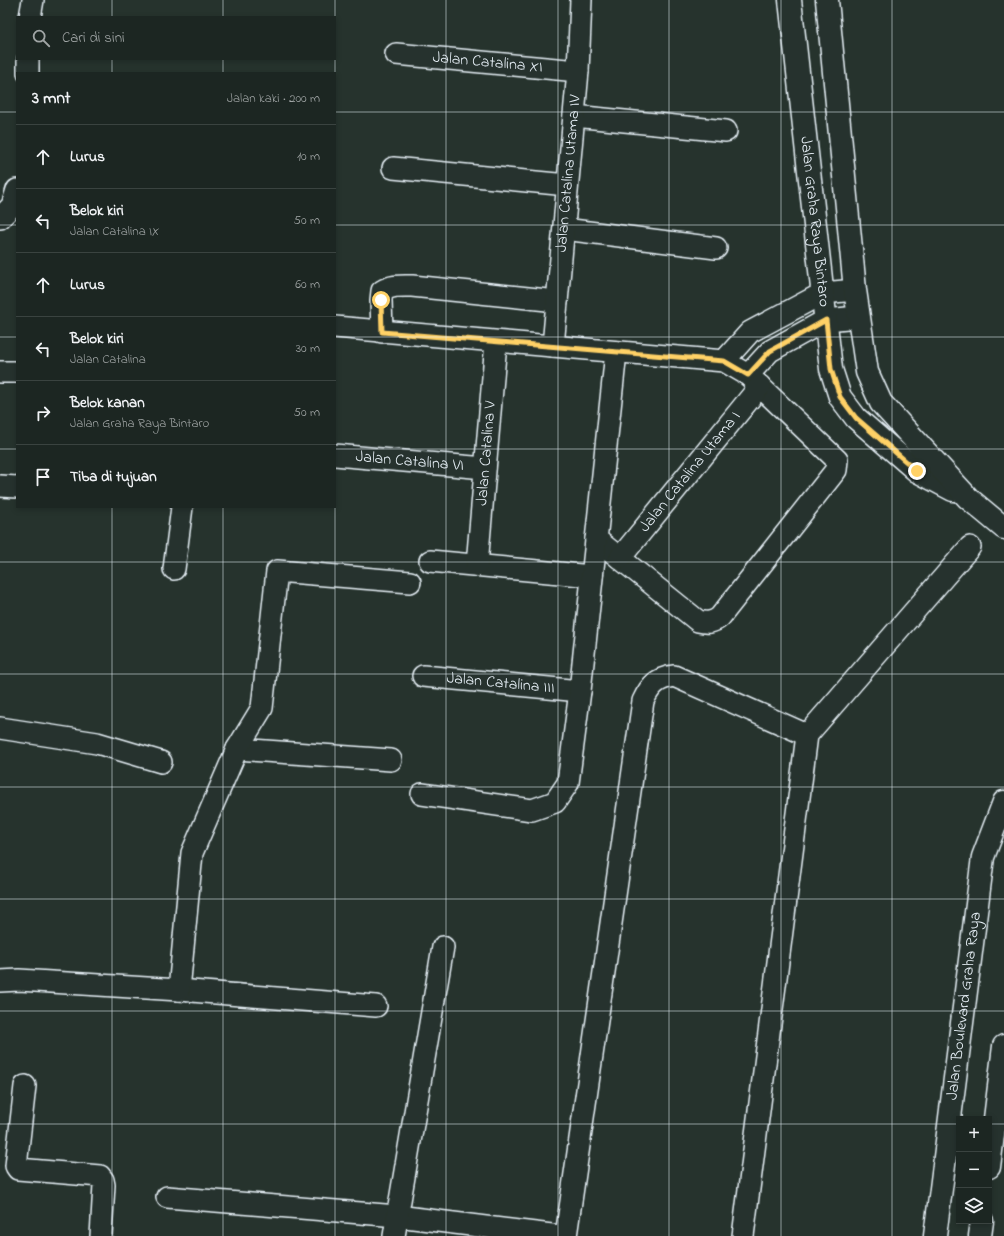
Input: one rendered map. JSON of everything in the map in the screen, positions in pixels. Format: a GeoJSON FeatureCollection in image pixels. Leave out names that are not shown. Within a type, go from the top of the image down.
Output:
{"type":"FeatureCollection","features":[{"type":"Feature","properties":{"kind":"main road","name":"Jalan Graha Raya Bintaro"},"geometry":{"type":"LineString","coordinates":[[790,0],[831,369],[840,397],[856,418],[917,471],[968,498],[1001,519]]}},
{"type":"Feature","properties":{"kind":"main road","name":"Jalan Graha Raya Bintaro"},"geometry":{"type":"LineString","coordinates":[[827,0],[854,290],[867,372],[881,403],[968,498]]}},
{"type":"Feature","properties":{"kind":"main road","name":"Jalan Boulevard Graha Raya"},"geometry":{"type":"LineString","coordinates":[[934,1236],[983,857],[1004,802]]}},
{"type":"Feature","properties":{"kind":"main road"},"geometry":{"type":"LineString","coordinates":[[991,1152],[1004,1046]]}},
{"type":"Feature","properties":{"kind":"main road"},"geometry":{"type":"LineString","coordinates":[[980,1236],[982,1224]]}},
{"type":"Feature","properties":{"kind":"street"},"geometry":{"type":"LineString","coordinates":[[30,16],[32,0]]}},
{"type":"Feature","properties":{"kind":"street","name":"Jalan Catalina Utama IV"},"geometry":{"type":"LineString","coordinates":[[553,346],[578,71],[581,0]]}},
{"type":"Feature","properties":{"kind":"street","name":"Jalan Catalina XI"},"geometry":{"type":"LineString","coordinates":[[396,54],[578,71]]}},
{"type":"Feature","properties":{"kind":"street"},"geometry":{"type":"LineString","coordinates":[[28,60],[28,72]]}},
{"type":"Feature","properties":{"kind":"street"},"geometry":{"type":"LineString","coordinates":[[574,116],[726,131]]}},
{"type":"Feature","properties":{"kind":"street"},"geometry":{"type":"LineString","coordinates":[[393,168],[568,185]]}},
{"type":"Feature","properties":{"kind":"street"},"geometry":{"type":"LineString","coordinates":[[0,218],[12,206],[16,193]]}},
{"type":"Feature","properties":{"kind":"street"},"geometry":{"type":"LineString","coordinates":[[564,229],[716,248]]}},
{"type":"Feature","properties":{"kind":"street"},"geometry":{"type":"LineString","coordinates":[[382,332],[382,292],[389,287],[412,286],[557,301]]}},
{"type":"Feature","properties":{"kind":"street"},"geometry":{"type":"LineString","coordinates":[[724,361],[750,332],[823,293],[854,290]]}},
{"type":"Feature","properties":{"kind":"street"},"geometry":{"type":"LineString","coordinates":[[826,320],[858,317]]}},
{"type":"Feature","properties":{"kind":"street","name":"Jalan Catalina Utama I"},"geometry":{"type":"LineString","coordinates":[[620,558],[754,381],[770,351],[826,320]]}},
{"type":"Feature","properties":{"kind":"street"},"geometry":{"type":"LineString","coordinates":[[336,327],[724,361],[754,381],[835,457],[837,462],[837,468],[720,617],[711,622],[705,623],[698,621],[596,539]]}},
{"type":"Feature","properties":{"kind":"street","name":"Jalan Catalina V"},"geometry":{"type":"LineString","coordinates":[[477,566],[496,342]]}},
{"type":"Feature","properties":{"kind":"street"},"geometry":{"type":"LineString","coordinates":[[422,794],[532,810],[555,802],[568,783],[580,690],[616,352]]}},
{"type":"Feature","properties":{"kind":"street"},"geometry":{"type":"LineString","coordinates":[[0,372],[16,372]]}},
{"type":"Feature","properties":{"kind":"street","name":"Jalan Catalina VI"},"geometry":{"type":"LineString","coordinates":[[336,455],[485,468]]}},
{"type":"Feature","properties":{"kind":"street"},"geometry":{"type":"LineString","coordinates":[[0,486],[16,487]]}},
{"type":"Feature","properties":{"kind":"street"},"geometry":{"type":"LineString","coordinates":[[174,569],[182,508]]}},
{"type":"Feature","properties":{"kind":"street"},"geometry":{"type":"LineString","coordinates":[[743,1236],[807,735],[970,547]]}},
{"type":"Feature","properties":{"kind":"street"},"geometry":{"type":"LineString","coordinates":[[430,561],[592,576]]}},
{"type":"Feature","properties":{"kind":"street"},"geometry":{"type":"LineString","coordinates":[[179,990],[192,853],[237,748],[262,708],[277,570],[410,582]]}},
{"type":"Feature","properties":{"kind":"street","name":"Jalan Catalina III"},"geometry":{"type":"LineString","coordinates":[[423,676],[580,690]]}},
{"type":"Feature","properties":{"kind":"street"},"geometry":{"type":"LineString","coordinates":[[566,1236],[643,701],[648,691],[656,683],[664,677],[674,676],[807,735]]}},
{"type":"Feature","properties":{"kind":"street"},"geometry":{"type":"LineString","coordinates":[[0,728],[97,743],[161,762]]}},
{"type":"Feature","properties":{"kind":"street"},"geometry":{"type":"LineString","coordinates":[[237,748],[390,760]]}},
{"type":"Feature","properties":{"kind":"street"},"geometry":{"type":"LineString","coordinates":[[396,1226],[443,947]]}},
{"type":"Feature","properties":{"kind":"street"},"geometry":{"type":"LineString","coordinates":[[0,981],[19,980],[179,990],[376,1006]]}},
{"type":"Feature","properties":{"kind":"street"},"geometry":{"type":"LineString","coordinates":[[25,1086],[16,1166],[18,1169],[100,1176],[104,1185],[101,1236]]}},
{"type":"Feature","properties":{"kind":"street"},"geometry":{"type":"LineString","coordinates":[[167,1197],[396,1226],[560,1236]]}},
{"type":"Feature","properties":{"kind":"route"},"geometry":{"type":"LineString","coordinates":[[381,300],[382,332],[724,361],[748,375],[770,351],[826,320],[831,369],[840,397],[856,418],[917,471]]}}]}
